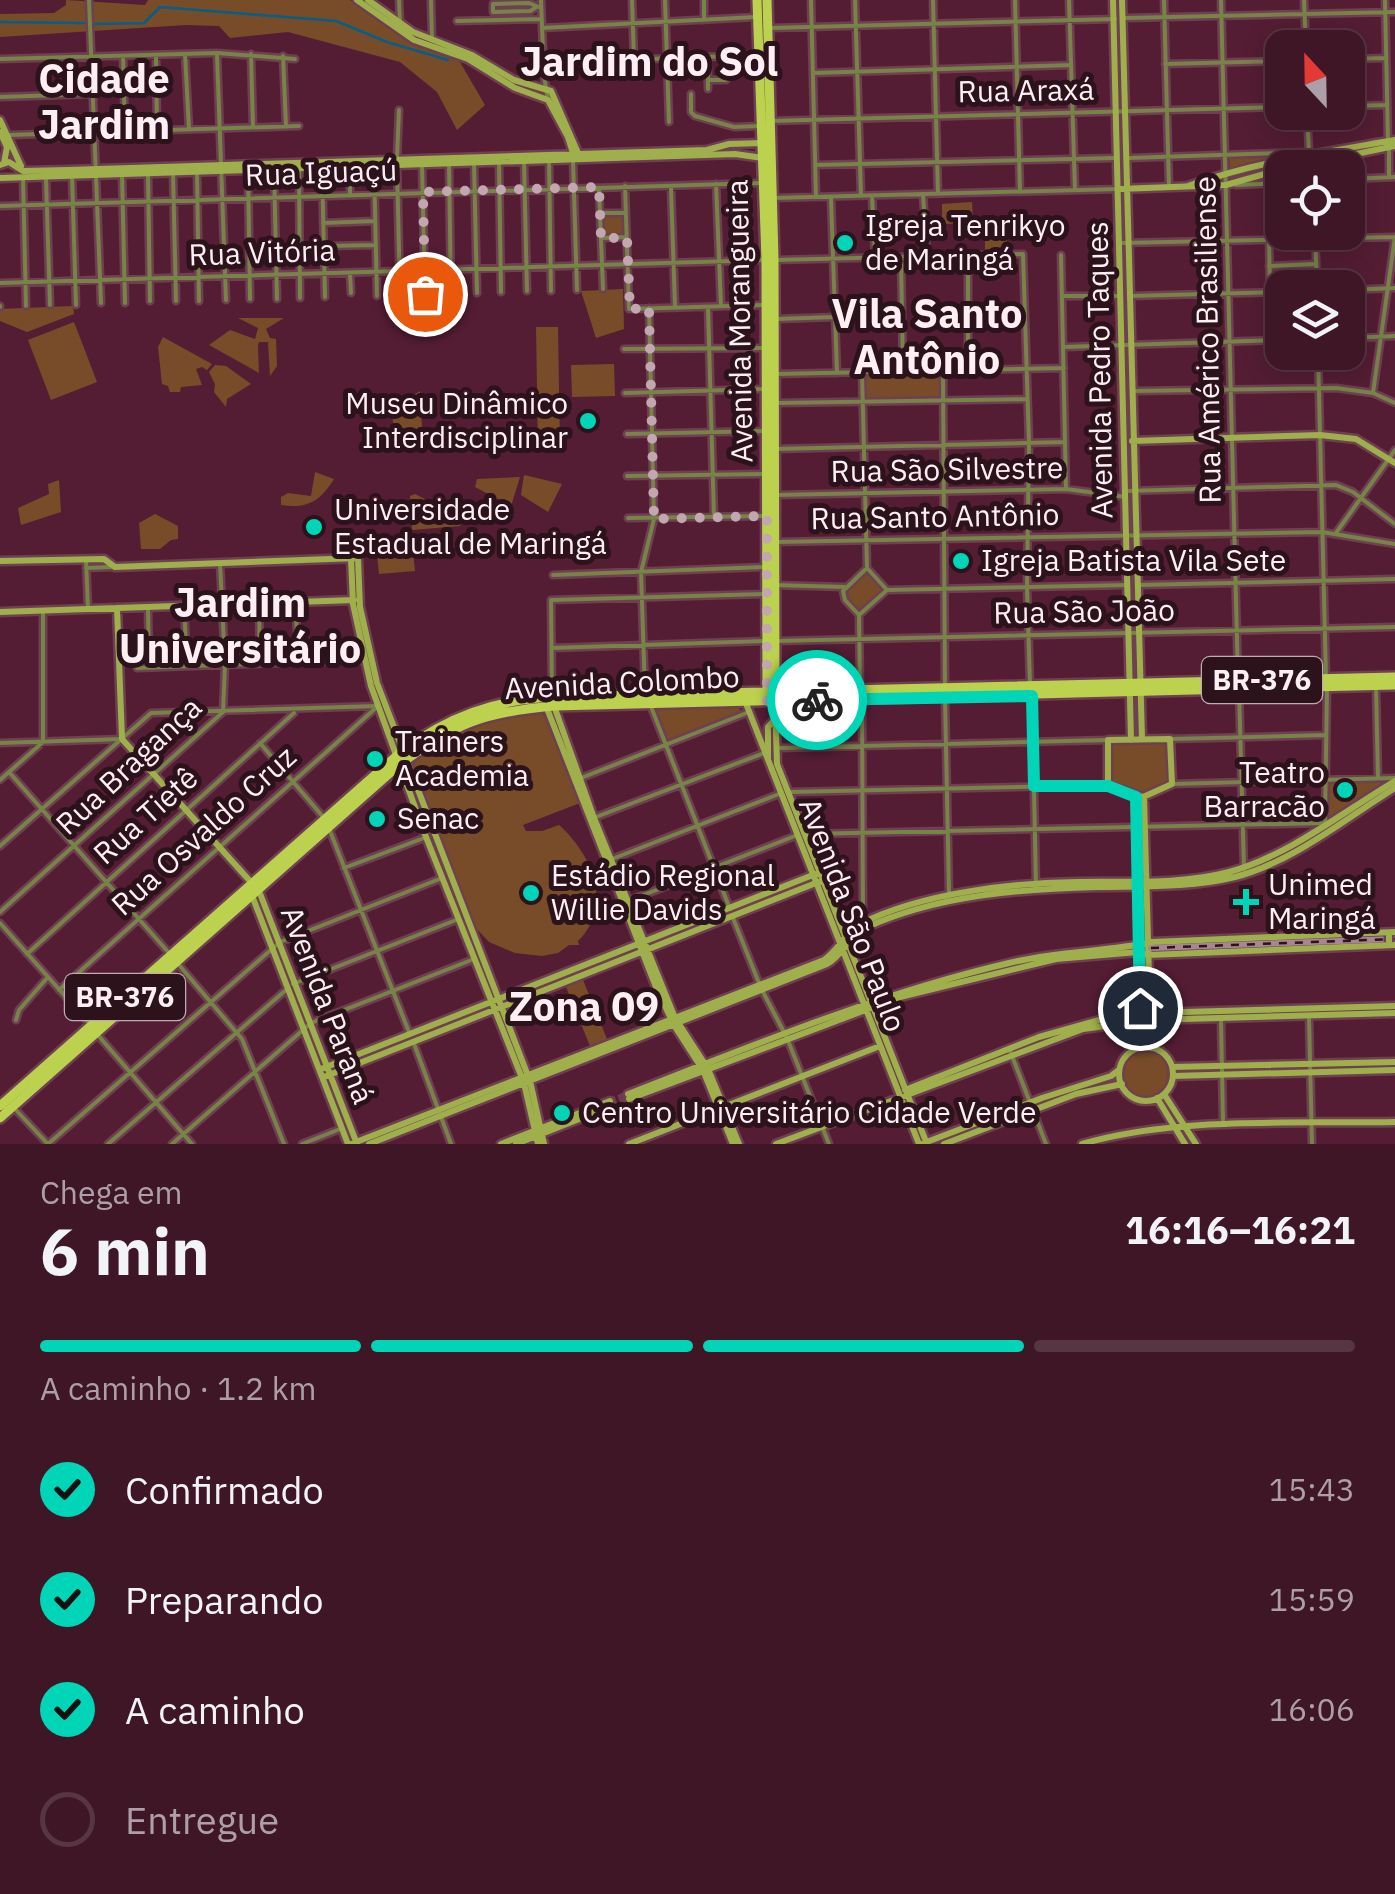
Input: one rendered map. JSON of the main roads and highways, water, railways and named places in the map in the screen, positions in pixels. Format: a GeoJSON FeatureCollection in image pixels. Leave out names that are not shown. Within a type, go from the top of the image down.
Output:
{"type":"FeatureCollection","features":[{"type":"Feature","properties":{"kind":"main road","name":"Avenida Morangueira"},"geometry":{"type":"LineString","coordinates":[[758,0],[764,29],[766,144],[773,198],[765,305],[766,389],[771,404]]}},
{"type":"Feature","properties":{"kind":"main road","name":"Avenida Morangueira"},"geometry":{"type":"LineString","coordinates":[[766,123],[761,55],[767,0]]}},
{"type":"Feature","properties":{"kind":"main road","name":"Avenida Pedro Taques"},"geometry":{"type":"LineString","coordinates":[[1113,0],[1126,111],[1118,189],[1125,243]]}},
{"type":"Feature","properties":{"kind":"main road","name":"Avenida Pedro Taques"},"geometry":{"type":"LineString","coordinates":[[1122,0],[1118,18],[1116,112],[1128,189],[1125,243],[1135,688],[1131,740]]}},
{"type":"Feature","properties":{"kind":"main road"},"geometry":{"type":"LineString","coordinates":[[363,1],[400,27],[468,59],[515,88],[548,100],[575,156]]}},
{"type":"Feature","properties":{"kind":"main road"},"geometry":{"type":"LineString","coordinates":[[432,44],[472,55],[514,80],[552,93],[575,156]]}},
{"type":"Feature","properties":{"kind":"main road"},"geometry":{"type":"LineString","coordinates":[[0,120],[7,147],[2,164],[13,162],[23,174],[46,176],[222,168],[274,170],[322,165],[374,167],[397,162],[422,165],[575,156]]}},
{"type":"Feature","properties":{"kind":"main road"},"geometry":{"type":"LineString","coordinates":[[4,133],[23,174]]}},
{"type":"Feature","properties":{"kind":"main road"},"geometry":{"type":"LineString","coordinates":[[669,153],[740,143],[766,144]]}},
{"type":"Feature","properties":{"kind":"main road"},"geometry":{"type":"LineString","coordinates":[[739,154],[740,143]]}},
{"type":"Feature","properties":{"kind":"main road"},"geometry":{"type":"LineString","coordinates":[[1356,150],[1392,143]]}},
{"type":"Feature","properties":{"kind":"main road"},"geometry":{"type":"LineString","coordinates":[[0,178],[23,174],[669,153],[767,158]]}},
{"type":"Feature","properties":{"kind":"main road","name":"Avenida Morangueira"},"geometry":{"type":"LineString","coordinates":[[767,158],[775,374],[767,474],[775,542],[771,696]]}},
{"type":"Feature","properties":{"kind":"main road"},"geometry":{"type":"LineString","coordinates":[[1188,186],[1226,173],[1265,166]]}},
{"type":"Feature","properties":{"kind":"main road"},"geometry":{"type":"LineString","coordinates":[[1118,189],[1226,185],[1265,174]]}},
{"type":"Feature","properties":{"kind":"main road","name":"Avenida Pedro Taques"},"geometry":{"type":"LineString","coordinates":[[1127,345],[1132,391],[1129,441]]}},
{"type":"Feature","properties":{"kind":"main road","name":"Avenida Morangueira"},"geometry":{"type":"LineString","coordinates":[[771,431],[774,449],[766,567],[772,591]]}},
{"type":"Feature","properties":{"kind":"main road"},"geometry":{"type":"LineString","coordinates":[[1129,441],[1320,436],[1356,440],[1392,460]]}},
{"type":"Feature","properties":{"kind":"main road"},"geometry":{"type":"LineString","coordinates":[[0,561],[86,563],[104,558],[115,566],[354,558],[360,640],[378,706],[422,805],[442,878],[496,1005]]}},
{"type":"Feature","properties":{"kind":"main road"},"geometry":{"type":"LineString","coordinates":[[0,612],[356,600]]}},
{"type":"Feature","properties":{"kind":"main road"},"geometry":{"type":"LineString","coordinates":[[356,600],[418,815],[535,1097],[539,1136]]}},
{"type":"Feature","properties":{"kind":"main road","name":"Avenida Paraná"},"geometry":{"type":"LineString","coordinates":[[117,608],[122,739],[254,892],[300,996],[313,1048],[345,1114],[346,1127]]}},
{"type":"Feature","properties":{"kind":"main road"},"geometry":{"type":"LineString","coordinates":[[360,640],[364,629]]}},
{"type":"Feature","properties":{"kind":"main road","name":"Avenida Colombo"},"geometry":{"type":"LineString","coordinates":[[1327,683],[1389,682]]}},
{"type":"Feature","properties":{"kind":"main road","name":"Avenida Colombo"},"geometry":{"type":"LineString","coordinates":[[0,1106],[82,1033],[94,1030],[125,1009],[148,977],[192,950],[400,759],[463,724],[503,711],[551,703],[647,699],[713,697],[745,702],[771,696],[818,694],[908,698],[945,692],[1389,682]]}},
{"type":"Feature","properties":{"kind":"main road"},"geometry":{"type":"LineString","coordinates":[[908,698],[915,688]]}},
{"type":"Feature","properties":{"kind":"main road","name":"Avenida Colombo"},"geometry":{"type":"LineString","coordinates":[[861,694],[915,688],[945,692]]}},
{"type":"Feature","properties":{"kind":"main road","name":"Avenida Pedro Taques"},"geometry":{"type":"LineString","coordinates":[[1135,688],[1142,740]]}},
{"type":"Feature","properties":{"kind":"main road","name":"Avenida São Paulo"},"geometry":{"type":"LineString","coordinates":[[771,696],[776,718],[777,764],[784,792],[844,946],[863,980],[886,1066],[918,1124],[923,1144]]}},
{"type":"Feature","properties":{"kind":"main road","name":"Avenida São Paulo"},"geometry":{"type":"LineString","coordinates":[[745,702],[768,764],[784,792]]}},
{"type":"Feature","properties":{"kind":"main road"},"geometry":{"type":"LineString","coordinates":[[551,703],[562,749],[628,900],[643,947]]}},
{"type":"Feature","properties":{"kind":"main road"},"geometry":{"type":"LineString","coordinates":[[551,703],[628,916],[674,1022],[704,1067],[736,1143]]}},
{"type":"Feature","properties":{"kind":"main road"},"geometry":{"type":"LineString","coordinates":[[768,764],[768,727],[776,718]]}},
{"type":"Feature","properties":{"kind":"main road"},"geometry":{"type":"LineString","coordinates":[[1170,739],[1172,784],[1140,797],[1108,786],[1108,740],[1142,740],[1170,739]]}},
{"type":"Feature","properties":{"kind":"main road"},"geometry":{"type":"LineString","coordinates":[[562,749],[572,754]]}},
{"type":"Feature","properties":{"kind":"main road"},"geometry":{"type":"LineString","coordinates":[[353,1144],[761,987],[824,960],[863,926],[995,891],[1036,886],[1182,882],[1244,871],[1286,856],[1395,782]]}},
{"type":"Feature","properties":{"kind":"main road"},"geometry":{"type":"LineString","coordinates":[[1140,797],[1138,949],[1151,1048]]}},
{"type":"Feature","properties":{"kind":"main road"},"geometry":{"type":"LineString","coordinates":[[418,815],[422,805]]}},
{"type":"Feature","properties":{"kind":"main road"},"geometry":{"type":"LineString","coordinates":[[1140,827],[1147,884],[1148,942],[1141,1048]]}},
{"type":"Feature","properties":{"kind":"main road"},"geometry":{"type":"LineString","coordinates":[[326,1072],[816,878]]}},
{"type":"Feature","properties":{"kind":"main road"},"geometry":{"type":"LineString","coordinates":[[619,893],[621,883]]}},
{"type":"Feature","properties":{"kind":"main road","name":"Avenida Colombo"},"geometry":{"type":"LineString","coordinates":[[0,1118],[175,960],[199,932],[254,892]]}},
{"type":"Feature","properties":{"kind":"main road"},"geometry":{"type":"LineString","coordinates":[[628,916],[636,920]]}},
{"type":"Feature","properties":{"kind":"main road"},"geometry":{"type":"LineString","coordinates":[[192,950],[199,932]]}},
{"type":"Feature","properties":{"kind":"main road"},"geometry":{"type":"LineString","coordinates":[[1138,949],[1148,955],[1392,937]]}},
{"type":"Feature","properties":{"kind":"main road"},"geometry":{"type":"LineString","coordinates":[[628,1097],[868,1004],[1075,953],[1138,949],[1148,942],[1392,937]]}},
{"type":"Feature","properties":{"kind":"main road","name":"Avenida Paraná"},"geometry":{"type":"LineString","coordinates":[[276,944],[281,968],[292,981],[297,1007],[323,1055],[335,1107],[353,1144]]}},
{"type":"Feature","properties":{"kind":"main road","name":"Avenida São Paulo"},"geometry":{"type":"LineString","coordinates":[[844,946],[847,964],[879,1020],[909,1120],[923,1144]]}},
{"type":"Feature","properties":{"kind":"main road"},"geometry":{"type":"LineString","coordinates":[[847,964],[863,980]]}},
{"type":"Feature","properties":{"kind":"main road"},"geometry":{"type":"LineString","coordinates":[[281,968],[292,981]]}},
{"type":"Feature","properties":{"kind":"main road"},"geometry":{"type":"LineString","coordinates":[[297,1007],[300,996]]}},
{"type":"Feature","properties":{"kind":"main road"},"geometry":{"type":"LineString","coordinates":[[776,1144],[1048,1036],[1144,1017],[1395,1010]]}},
{"type":"Feature","properties":{"kind":"main road"},"geometry":{"type":"LineString","coordinates":[[629,1144],[879,1044],[879,1020]]}},
{"type":"Feature","properties":{"kind":"main road"},"geometry":{"type":"LineString","coordinates":[[70,1056],[70,1048],[82,1033]]}},
{"type":"Feature","properties":{"kind":"main road"},"geometry":{"type":"LineString","coordinates":[[313,1048],[323,1055]]}},
{"type":"Feature","properties":{"kind":"main road"},"geometry":{"type":"LineString","coordinates":[[923,1144],[1111,1076],[1120,1070],[1129,1054],[1141,1048],[1164,1054],[1172,1072]]}},
{"type":"Feature","properties":{"kind":"main road"},"geometry":{"type":"LineString","coordinates":[[886,1066],[897,1070]]}},
{"type":"Feature","properties":{"kind":"main road"},"geometry":{"type":"LineString","coordinates":[[1172,1072],[1395,1066]]}},
{"type":"Feature","properties":{"kind":"main road"},"geometry":{"type":"LineString","coordinates":[[1120,1070],[1122,1084],[1133,1097],[1141,1100],[1160,1096]]}},
{"type":"Feature","properties":{"kind":"main road"},"geometry":{"type":"LineString","coordinates":[[1160,1096],[1172,1072]]}},
{"type":"Feature","properties":{"kind":"main road"},"geometry":{"type":"LineString","coordinates":[[526,1079],[539,1136]]}},
{"type":"Feature","properties":{"kind":"main road"},"geometry":{"type":"LineString","coordinates":[[22,1098],[32,1086],[30,1080]]}},
{"type":"Feature","properties":{"kind":"main road"},"geometry":{"type":"LineString","coordinates":[[944,1144],[1032,1105],[1122,1084]]}},
{"type":"Feature","properties":{"kind":"main road"},"geometry":{"type":"LineString","coordinates":[[1160,1096],[1185,1144]]}},
{"type":"Feature","properties":{"kind":"main road"},"geometry":{"type":"LineString","coordinates":[[532,1111],[535,1097]]}},
{"type":"Feature","properties":{"kind":"main road"},"geometry":{"type":"LineString","coordinates":[[516,1144],[611,1104]]}},
{"type":"Feature","properties":{"kind":"main road"},"geometry":{"type":"LineString","coordinates":[[335,1107],[345,1114]]}},
{"type":"Feature","properties":{"kind":"main road"},"geometry":{"type":"LineString","coordinates":[[722,1107],[736,1143]]}},
{"type":"Feature","properties":{"kind":"main road"},"geometry":{"type":"LineString","coordinates":[[369,1144],[441,1112]]}},
{"type":"Feature","properties":{"kind":"main road"},"geometry":{"type":"LineString","coordinates":[[909,1120],[918,1124]]}},
{"type":"Feature","properties":{"kind":"main road"},"geometry":{"type":"LineString","coordinates":[[1082,1144],[1178,1126],[1395,1122]]}},
{"type":"Feature","properties":{"kind":"main road"},"geometry":{"type":"LineString","coordinates":[[1178,1126],[1196,1144]]}},
{"type":"Feature","properties":{"kind":"main road"},"geometry":{"type":"LineString","coordinates":[[501,1144],[539,1136]]}},
{"type":"Feature","properties":{"kind":"waterway"},"geometry":{"type":"LineString","coordinates":[[95,24],[144,23],[160,7],[336,21],[387,42],[448,60]]}},
{"type":"Feature","properties":{"kind":"waterway"},"geometry":{"type":"LineString","coordinates":[[0,22],[84,23]]}},
{"type":"Feature","properties":{"kind":"tunnel"},"geometry":{"type":"LineString","coordinates":[[610,1101],[628,1094]]}},
{"type":"Feature","properties":{"kind":"tunnel"},"geometry":{"type":"LineString","coordinates":[[612,1106],[629,1099]]}},
{"type":"Feature","properties":{"kind":"railway"},"geometry":{"type":"LineString","coordinates":[[1151,948],[1395,939]]}},
{"type":"Feature","properties":{"kind":"place","name":"Igreja Tenrikyo de Maringá"},"geometry":{"type":"Point","coordinates":[845,243]}},
{"type":"Feature","properties":{"kind":"place","name":"Museu Dinâmico Interdisciplinar"},"geometry":{"type":"Point","coordinates":[588,421]}},
{"type":"Feature","properties":{"kind":"place","name":"Universidade Estadual de Maringá"},"geometry":{"type":"Point","coordinates":[314,527]}},
{"type":"Feature","properties":{"kind":"place","name":"Igreja Batista Vila Sete"},"geometry":{"type":"Point","coordinates":[961,561]}},
{"type":"Feature","properties":{"kind":"place","name":"Trainers Academia"},"geometry":{"type":"Point","coordinates":[375,759]}},
{"type":"Feature","properties":{"kind":"place","name":"Teatro Barracão"},"geometry":{"type":"Point","coordinates":[1345,790]}},
{"type":"Feature","properties":{"kind":"place","name":"Senac"},"geometry":{"type":"Point","coordinates":[377,819]}},
{"type":"Feature","properties":{"kind":"place","name":"Estádio Regional Willie Davids"},"geometry":{"type":"Point","coordinates":[531,893]}},
{"type":"Feature","properties":{"kind":"place","name":"Unimed Maringá"},"geometry":{"type":"Point","coordinates":[1246,902]}},
{"type":"Feature","properties":{"kind":"place","name":"Centro Universitário Cidade Verde"},"geometry":{"type":"Point","coordinates":[562,1113]}},
{"type":"Feature","properties":{"kind":"district","name":"Jardim do Sol"},"geometry":{"type":"Point","coordinates":[649,62]}},
{"type":"Feature","properties":{"kind":"district","name":"Cidade Jardim"},"geometry":{"type":"Point","coordinates":[104,102]}},
{"type":"Feature","properties":{"kind":"district","name":"Vila Santo Antônio"},"geometry":{"type":"Point","coordinates":[927,337]}},
{"type":"Feature","properties":{"kind":"district","name":"Jardim Universitário"},"geometry":{"type":"Point","coordinates":[240,626]}},
{"type":"Feature","properties":{"kind":"district","name":"Zona 09"},"geometry":{"type":"Point","coordinates":[584,1007]}}]}
